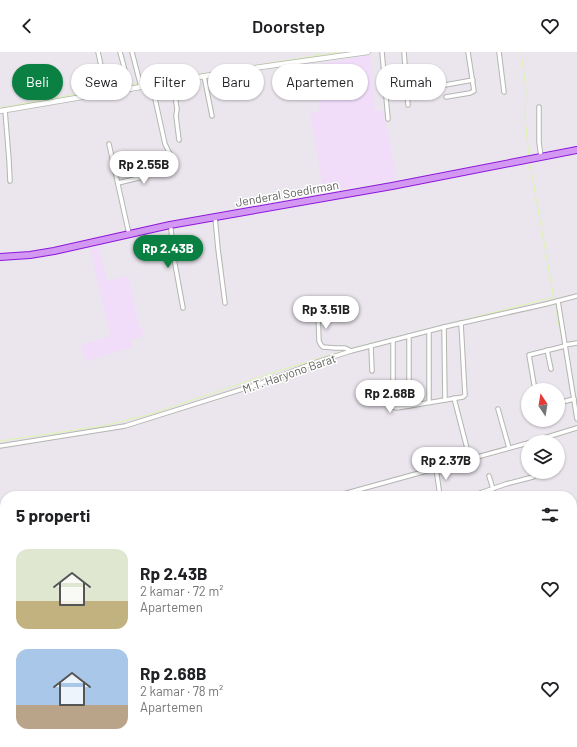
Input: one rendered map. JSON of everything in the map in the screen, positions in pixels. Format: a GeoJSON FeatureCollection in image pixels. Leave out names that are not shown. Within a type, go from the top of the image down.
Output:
{"type":"FeatureCollection","features":[{"type":"Feature","properties":{"kind":"highway","name":"Jenderal Soedirman"},"geometry":{"type":"LineString","coordinates":[[484,170],[577,150]]}},
{"type":"Feature","properties":{"kind":"highway","name":"Jenderal Soedirman"},"geometry":{"type":"LineString","coordinates":[[0,257],[49,252],[170,225],[216,219],[337,198],[577,154]]}},
{"type":"Feature","properties":{"kind":"highway","name":"Jenderal Soedirman"},"geometry":{"type":"LineString","coordinates":[[0,260],[30,258],[61,253],[216,219]]}},
{"type":"Feature","properties":{"kind":"street"},"geometry":{"type":"LineString","coordinates":[[98,52],[101,64]]}},
{"type":"Feature","properties":{"kind":"street"},"geometry":{"type":"LineString","coordinates":[[120,52],[123,64]]}},
{"type":"Feature","properties":{"kind":"street"},"geometry":{"type":"LineString","coordinates":[[132,52],[140,80]]}},
{"type":"Feature","properties":{"kind":"street"},"geometry":{"type":"LineString","coordinates":[[200,77],[325,56],[368,52]]}},
{"type":"Feature","properties":{"kind":"street"},"geometry":{"type":"LineString","coordinates":[[382,52],[388,119]]}},
{"type":"Feature","properties":{"kind":"street"},"geometry":{"type":"LineString","coordinates":[[404,52],[408,105]]}},
{"type":"Feature","properties":{"kind":"street"},"geometry":{"type":"LineString","coordinates":[[446,97],[472,92],[474,89],[468,52]]}},
{"type":"Feature","properties":{"kind":"street"},"geometry":{"type":"LineString","coordinates":[[499,52],[504,92]]}},
{"type":"Feature","properties":{"kind":"street"},"geometry":{"type":"LineString","coordinates":[[204,76],[212,116]]}},
{"type":"Feature","properties":{"kind":"street"},"geometry":{"type":"LineString","coordinates":[[446,85],[473,80]]}},
{"type":"Feature","properties":{"kind":"street"},"geometry":{"type":"LineString","coordinates":[[10,181],[9,160],[2,111],[71,97]]}},
{"type":"Feature","properties":{"kind":"street"},"geometry":{"type":"LineString","coordinates":[[155,100],[165,144],[171,156],[173,172]]}},
{"type":"Feature","properties":{"kind":"street"},"geometry":{"type":"LineString","coordinates":[[176,100],[179,140]]}},
{"type":"Feature","properties":{"kind":"street"},"geometry":{"type":"LineString","coordinates":[[539,107],[539,142],[541,157]]}},
{"type":"Feature","properties":{"kind":"street"},"geometry":{"type":"LineString","coordinates":[[109,144],[129,234]]}},
{"type":"Feature","properties":{"kind":"street"},"geometry":{"type":"LineString","coordinates":[[118,183],[143,177],[141,166]]}},
{"type":"Feature","properties":{"kind":"street"},"geometry":{"type":"LineString","coordinates":[[216,219],[225,303]]}},
{"type":"Feature","properties":{"kind":"street"},"geometry":{"type":"LineString","coordinates":[[171,229],[173,253],[184,308]]}},
{"type":"Feature","properties":{"kind":"street","name":"M.T. Haryono Barat"},"geometry":{"type":"LineString","coordinates":[[0,446],[125,426],[259,384],[351,351],[428,331],[577,296]]}},
{"type":"Feature","properties":{"kind":"street"},"geometry":{"type":"LineString","coordinates":[[309,299],[317,310],[319,341],[321,345],[335,348],[345,348],[351,351]]}},
{"type":"Feature","properties":{"kind":"street"},"geometry":{"type":"LineString","coordinates":[[558,301],[577,419]]}},
{"type":"Feature","properties":{"kind":"street"},"geometry":{"type":"LineString","coordinates":[[393,340],[393,407],[409,406],[463,397],[465,394],[461,324]]}},
{"type":"Feature","properties":{"kind":"street"},"geometry":{"type":"LineString","coordinates":[[444,328],[445,400]]}},
{"type":"Feature","properties":{"kind":"street"},"geometry":{"type":"LineString","coordinates":[[428,331],[429,402]]}},
{"type":"Feature","properties":{"kind":"street"},"geometry":{"type":"LineString","coordinates":[[409,336],[409,406]]}},
{"type":"Feature","properties":{"kind":"street"},"geometry":{"type":"LineString","coordinates":[[534,383],[528,356],[577,343]]}},
{"type":"Feature","properties":{"kind":"street"},"geometry":{"type":"LineString","coordinates":[[371,346],[372,371]]}},
{"type":"Feature","properties":{"kind":"street"},"geometry":{"type":"LineString","coordinates":[[547,350],[551,369]]}},
{"type":"Feature","properties":{"kind":"street"},"geometry":{"type":"LineString","coordinates":[[454,398],[469,456]]}},
{"type":"Feature","properties":{"kind":"street"},"geometry":{"type":"LineString","coordinates":[[565,401],[574,399]]}},
{"type":"Feature","properties":{"kind":"street"},"geometry":{"type":"LineString","coordinates":[[498,409],[509,448]]}},
{"type":"Feature","properties":{"kind":"street"},"geometry":{"type":"LineString","coordinates":[[555,435],[577,428]]}},
{"type":"Feature","properties":{"kind":"street"},"geometry":{"type":"LineString","coordinates":[[354,491],[521,445]]}},
{"type":"Feature","properties":{"kind":"street"},"geometry":{"type":"LineString","coordinates":[[436,468],[439,491]]}},
{"type":"Feature","properties":{"kind":"street"},"geometry":{"type":"LineString","coordinates":[[489,476],[493,489]]}},
{"type":"Feature","properties":{"kind":"street"},"geometry":{"type":"LineString","coordinates":[[486,491],[528,479]]}},
{"type":"Feature","properties":{"kind":"shaded area"},"geometry":{"type":"Polygon","coordinates":[[[370,54],[375,111],[383,111],[397,179],[324,192],[310,114],[320,111],[318,100],[368,100],[368,64],[322,64],[370,54]]]}},
{"type":"Feature","properties":{"kind":"shaded area"},"geometry":{"type":"Polygon","coordinates":[[[99,247],[107,281],[128,276],[139,327],[141,327],[144,336],[130,340],[132,347],[86,361],[81,345],[111,336],[90,249],[99,247]]]}},
{"type":"Feature","properties":{"kind":"waterway"},"geometry":{"type":"LineString","coordinates":[[132,85],[341,52]]}},
{"type":"Feature","properties":{"kind":"waterway"},"geometry":{"type":"LineString","coordinates":[[521,52],[526,90],[525,118],[529,157]]}},
{"type":"Feature","properties":{"kind":"waterway"},"geometry":{"type":"LineString","coordinates":[[0,108],[71,95]]}},
{"type":"Feature","properties":{"kind":"waterway"},"geometry":{"type":"LineString","coordinates":[[530,164],[554,299]]}},
{"type":"Feature","properties":{"kind":"waterway"},"geometry":{"type":"LineString","coordinates":[[350,349],[554,297]]}},
{"type":"Feature","properties":{"kind":"waterway"},"geometry":{"type":"LineString","coordinates":[[555,306],[563,344]]}},
{"type":"Feature","properties":{"kind":"waterway"},"geometry":{"type":"LineString","coordinates":[[563,347],[568,372]]}},
{"type":"Feature","properties":{"kind":"waterway"},"geometry":{"type":"LineString","coordinates":[[0,441],[102,426],[148,415],[281,370],[347,350]]}}]}
